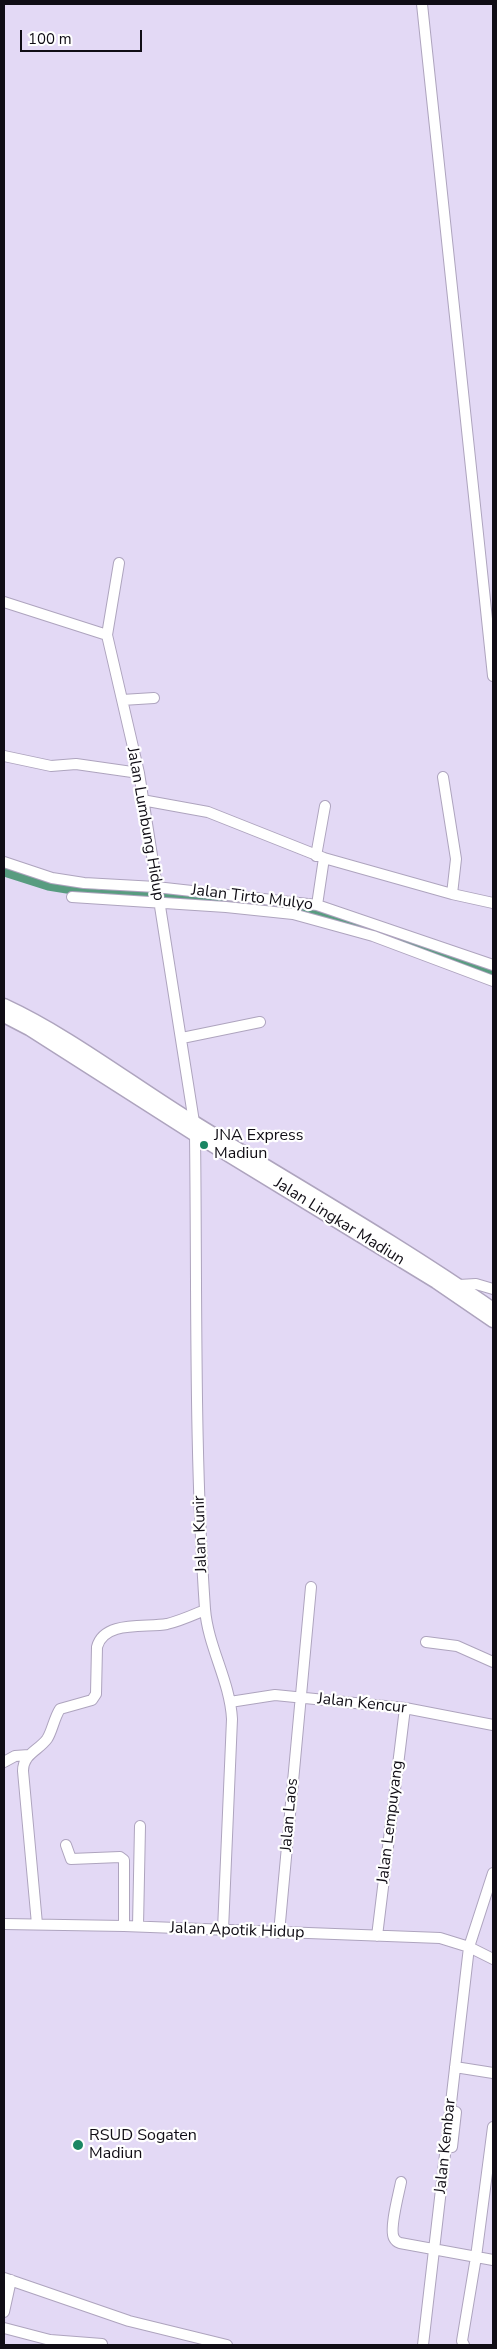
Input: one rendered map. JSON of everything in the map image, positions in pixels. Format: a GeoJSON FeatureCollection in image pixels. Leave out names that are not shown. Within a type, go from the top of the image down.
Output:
{"type":"FeatureCollection","features":[{"type":"Feature","properties":{"kind":"main road","name":"Jalan Lingkar Madiun"},"geometry":{"type":"LineString","coordinates":[[4,1004],[51,1030],[195,1128]]}},
{"type":"Feature","properties":{"kind":"main road","name":"Jalan Lingkar Madiun"},"geometry":{"type":"LineString","coordinates":[[5,1018],[195,1128],[456,1289],[493,1309]]}},
{"type":"Feature","properties":{"kind":"main road","name":"Jalan Lingkar Madiun"},"geometry":{"type":"LineString","coordinates":[[456,1289],[493,1321]]}},
{"type":"Feature","properties":{"kind":"street"},"geometry":{"type":"LineString","coordinates":[[422,4],[493,676]]}},
{"type":"Feature","properties":{"kind":"street"},"geometry":{"type":"LineString","coordinates":[[4,602],[108,635],[119,563]]}},
{"type":"Feature","properties":{"kind":"street","name":"Jalan Lumbung Hidup"},"geometry":{"type":"LineString","coordinates":[[108,635],[139,773],[195,1128]]}},
{"type":"Feature","properties":{"kind":"street"},"geometry":{"type":"LineString","coordinates":[[122,700],[154,698]]}},
{"type":"Feature","properties":{"kind":"street"},"geometry":{"type":"LineString","coordinates":[[4,756],[51,766],[76,764],[139,773]]}},
{"type":"Feature","properties":{"kind":"street"},"geometry":{"type":"LineString","coordinates":[[443,776],[456,859],[452,894]]}},
{"type":"Feature","properties":{"kind":"street"},"geometry":{"type":"LineString","coordinates":[[142,800],[208,812],[320,857],[452,894],[493,903]]}},
{"type":"Feature","properties":{"kind":"street"},"geometry":{"type":"LineString","coordinates":[[317,904],[325,806]]}},
{"type":"Feature","properties":{"kind":"street","name":"Jalan Tirto Mulyo"},"geometry":{"type":"LineString","coordinates":[[4,862],[52,878],[84,883],[317,904],[493,965]]}},
{"type":"Feature","properties":{"kind":"street"},"geometry":{"type":"LineString","coordinates":[[72,897],[226,907],[293,914],[373,936],[493,981]]}},
{"type":"Feature","properties":{"kind":"street"},"geometry":{"type":"LineString","coordinates":[[182,1038],[260,1022]]}},
{"type":"Feature","properties":{"kind":"street","name":"Jalan Kunir"},"geometry":{"type":"LineString","coordinates":[[195,1128],[198,1432],[205,1610],[209,1636],[230,1702],[232,1750],[223,1930]]}},
{"type":"Feature","properties":{"kind":"street"},"geometry":{"type":"LineString","coordinates":[[456,1289],[476,1284],[493,1289]]}},
{"type":"Feature","properties":{"kind":"street","name":"Jalan Laos"},"geometry":{"type":"LineString","coordinates":[[279,1933],[311,1587]]}},
{"type":"Feature","properties":{"kind":"street"},"geometry":{"type":"LineString","coordinates":[[37,1924],[23,1771],[25,1760],[28,1755],[47,1739],[53,1721],[60,1709],[92,1700],[96,1694],[97,1647],[98,1640],[104,1634],[121,1628],[168,1624],[205,1610]]}},
{"type":"Feature","properties":{"kind":"street"},"geometry":{"type":"LineString","coordinates":[[426,1642],[457,1646],[493,1662]]}},
{"type":"Feature","properties":{"kind":"street","name":"Jalan Kencur"},"geometry":{"type":"LineString","coordinates":[[230,1702],[275,1694],[405,1708],[493,1725]]}},
{"type":"Feature","properties":{"kind":"street","name":"Jalan Lempuyang"},"geometry":{"type":"LineString","coordinates":[[377,1936],[405,1708]]}},
{"type":"Feature","properties":{"kind":"street"},"geometry":{"type":"LineString","coordinates":[[4,1762],[15,1756],[28,1755]]}},
{"type":"Feature","properties":{"kind":"street"},"geometry":{"type":"LineString","coordinates":[[138,1926],[140,1826]]}},
{"type":"Feature","properties":{"kind":"street"},"geometry":{"type":"LineString","coordinates":[[66,1845],[70,1858],[120,1857],[124,1860],[124,1926]]}},
{"type":"Feature","properties":{"kind":"street","name":"Jalan Kembar"},"geometry":{"type":"LineString","coordinates":[[423,2345],[437,2250],[472,1948],[493,1873]]}},
{"type":"Feature","properties":{"kind":"street","name":"Jalan Apotik Hidup"},"geometry":{"type":"LineString","coordinates":[[4,1924],[138,1926],[440,1938],[472,1948],[493,1959]]}},
{"type":"Feature","properties":{"kind":"street"},"geometry":{"type":"LineString","coordinates":[[458,2067],[493,2073]]}},
{"type":"Feature","properties":{"kind":"street"},"geometry":{"type":"LineString","coordinates":[[464,2345],[462,2341],[476,2257],[493,2126]]}},
{"type":"Feature","properties":{"kind":"street"},"geometry":{"type":"LineString","coordinates":[[401,2182],[394,2220],[394,2240],[400,2243],[493,2260]]}},
{"type":"Feature","properties":{"kind":"street","name":"Jalan Kembar"},"geometry":{"type":"LineString","coordinates":[[429,2345],[437,2250]]}},
{"type":"Feature","properties":{"kind":"street"},"geometry":{"type":"LineString","coordinates":[[4,2312],[7,2279],[130,2321],[227,2345]]}},
{"type":"Feature","properties":{"kind":"street"},"geometry":{"type":"LineString","coordinates":[[4,2328],[50,2340],[102,2344]]}},
{"type":"Feature","properties":{"kind":"waterway"},"geometry":{"type":"LineString","coordinates":[[4,872],[48,886],[98,894],[169,895],[233,900]]}},
{"type":"Feature","properties":{"kind":"waterway"},"geometry":{"type":"LineString","coordinates":[[263,904],[322,915],[351,923],[493,973]]}},
{"type":"Feature","properties":{"kind":"place","name":"JNA Express Madiun"},"geometry":{"type":"Point","coordinates":[204,1145]}},
{"type":"Feature","properties":{"kind":"place","name":"RSUD Sogaten Madiun"},"geometry":{"type":"Point","coordinates":[78,2145]}}]}
